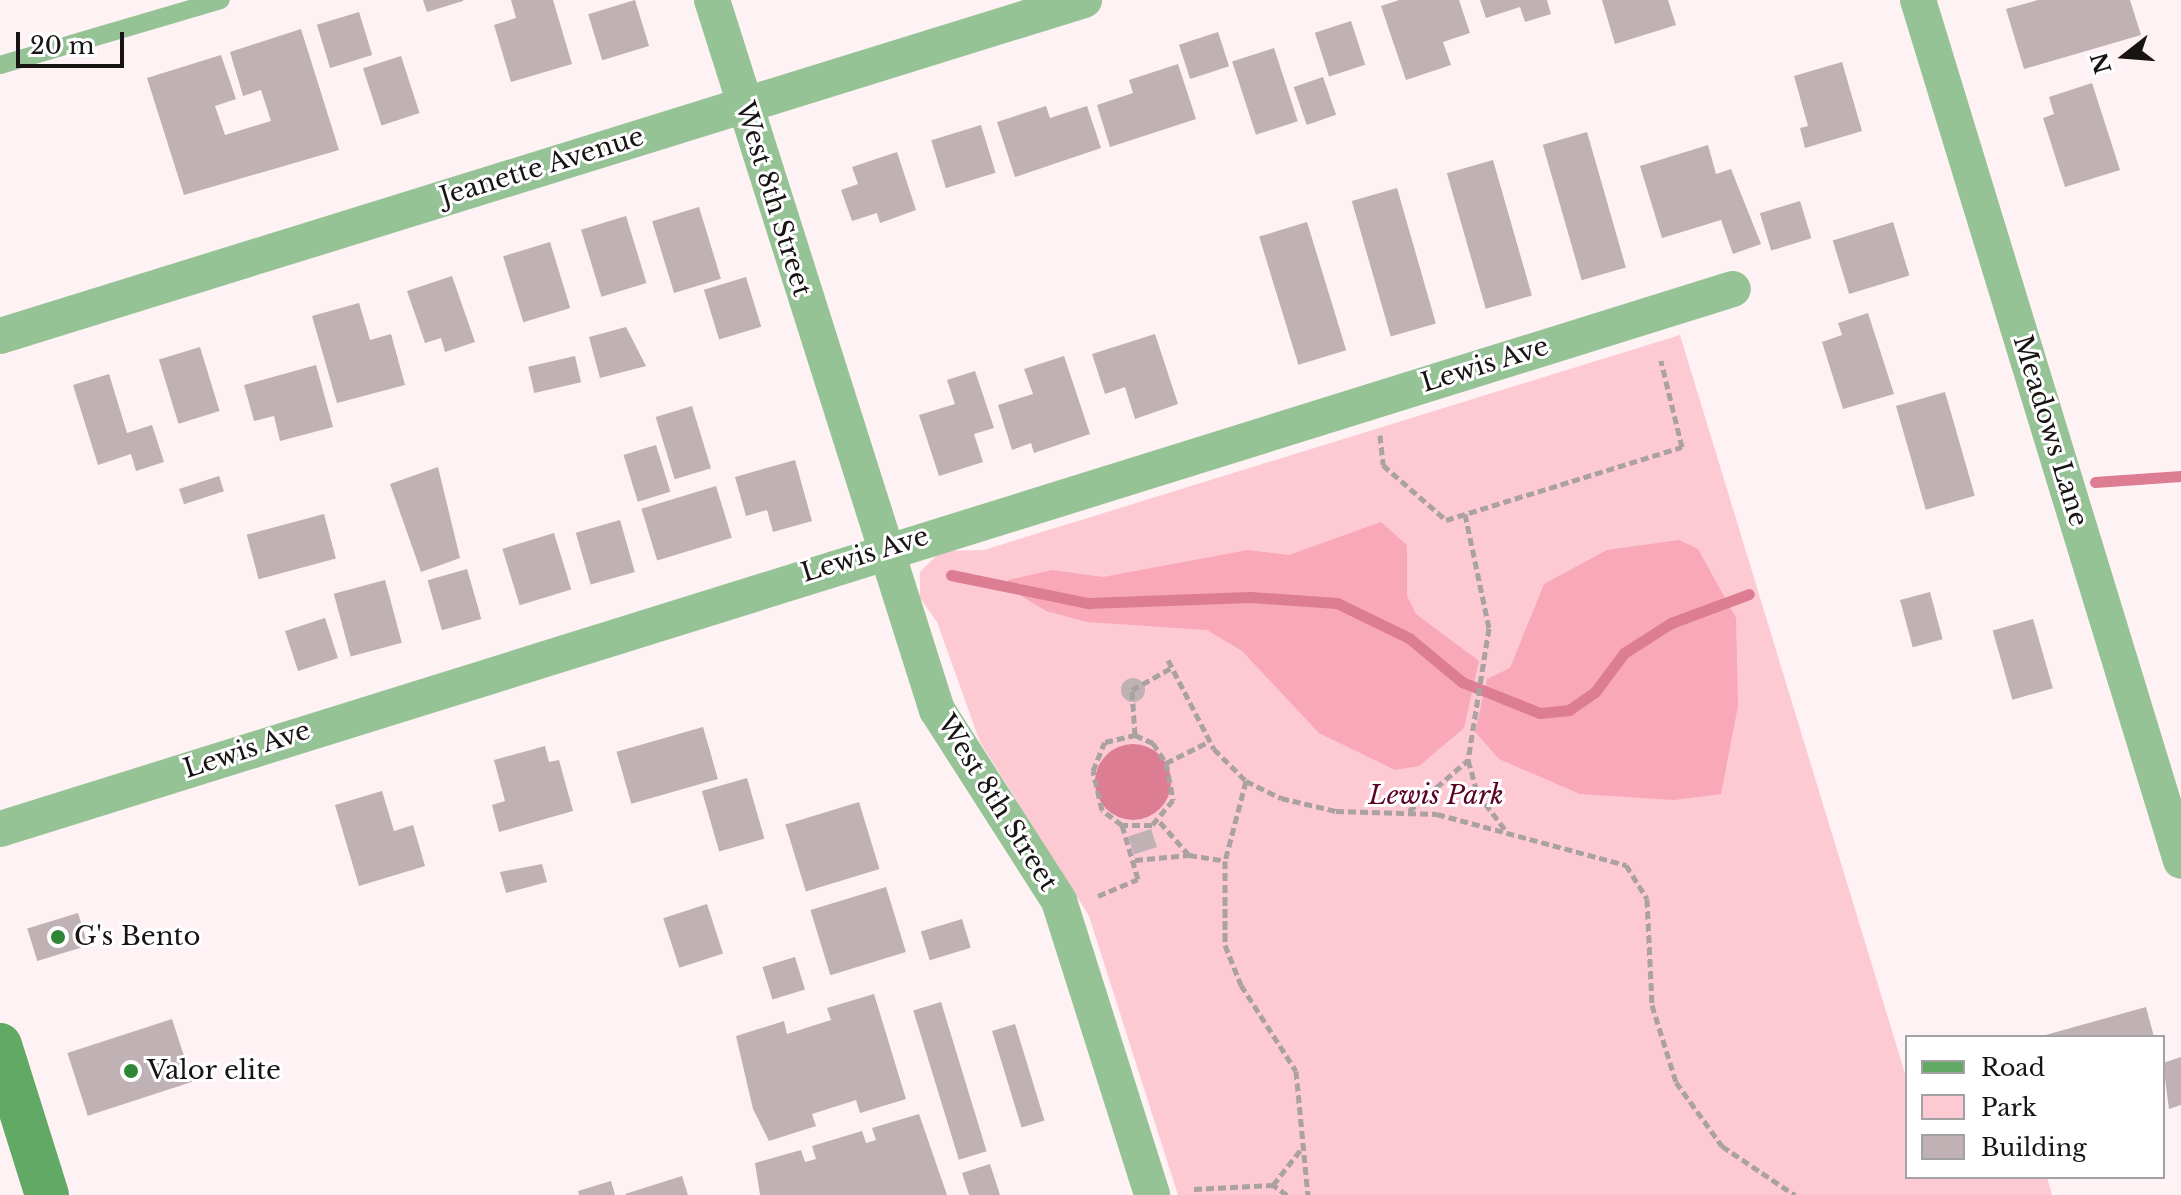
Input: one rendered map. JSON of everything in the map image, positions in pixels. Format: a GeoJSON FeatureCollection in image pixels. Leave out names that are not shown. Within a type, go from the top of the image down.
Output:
{"type":"FeatureCollection","features":[{"type":"Feature","properties":{"kind":"main road"},"geometry":{"type":"LineString","coordinates":[[0,1045],[47,1195]]}},
{"type":"Feature","properties":{"kind":"street","name":"West 8th Street"},"geometry":{"type":"LineString","coordinates":[[712,0],[880,549],[937,710],[1059,901],[1152,1195]]}},
{"type":"Feature","properties":{"kind":"street","name":"Jeanette Avenue"},"geometry":{"type":"LineString","coordinates":[[0,336],[1084,0]]}},
{"type":"Feature","properties":{"kind":"street","name":"Meadows Lane"},"geometry":{"type":"LineString","coordinates":[[1918,0],[2179,850]]}},
{"type":"Feature","properties":{"kind":"street","name":"Lewis Ave"},"geometry":{"type":"LineString","coordinates":[[0,829],[880,549],[1733,289]]}},
{"type":"Feature","properties":{"kind":"lane"},"geometry":{"type":"LineString","coordinates":[[0,65],[221,0]]}},
{"type":"Feature","properties":{"kind":"path"},"geometry":{"type":"LineString","coordinates":[[1388,395],[1378,447],[1383,465],[1441,519],[1682,447],[1661,361]]}},
{"type":"Feature","properties":{"kind":"path"},"geometry":{"type":"LineString","coordinates":[[1465,514],[1489,606],[1486,660],[1468,760],[1478,794],[1507,833]]}},
{"type":"Feature","properties":{"kind":"path"},"geometry":{"type":"LineString","coordinates":[[1168,660],[1208,742],[1246,781],[1317,809],[1408,811],[1610,857],[1634,873],[1650,915],[1655,1026],[1676,1082],[1722,1146],[1795,1195]]}},
{"type":"Feature","properties":{"kind":"path"},"geometry":{"type":"LineString","coordinates":[[1135,735],[1132,690],[1171,668]]}},
{"type":"Feature","properties":{"kind":"path"},"geometry":{"type":"LineString","coordinates":[[1135,735],[1153,743],[1166,763],[1173,800],[1159,821],[1140,828],[1122,825],[1102,810],[1093,771],[1105,742],[1135,735]]}},
{"type":"Feature","properties":{"kind":"path"},"geometry":{"type":"LineString","coordinates":[[1166,763],[1208,742]]}},
{"type":"Feature","properties":{"kind":"path"},"geometry":{"type":"LineString","coordinates":[[1408,811],[1468,760]]}},
{"type":"Feature","properties":{"kind":"path"},"geometry":{"type":"LineString","coordinates":[[1246,781],[1225,861],[1228,955],[1296,1071],[1308,1195]]}},
{"type":"Feature","properties":{"kind":"path"},"geometry":{"type":"LineString","coordinates":[[1159,821],[1189,855]]}},
{"type":"Feature","properties":{"kind":"path"},"geometry":{"type":"LineString","coordinates":[[1098,896],[1138,879],[1135,860],[1122,825]]}},
{"type":"Feature","properties":{"kind":"path"},"geometry":{"type":"LineString","coordinates":[[1135,860],[1189,855],[1225,861]]}},
{"type":"Feature","properties":{"kind":"path"},"geometry":{"type":"LineString","coordinates":[[1273,1185],[1302,1148]]}},
{"type":"Feature","properties":{"kind":"path"},"geometry":{"type":"LineString","coordinates":[[1194,1189],[1273,1185],[1287,1195]]}},
{"type":"Feature","properties":{"kind":"green space","name":"Lewis Park"},"geometry":{"type":"Polygon","coordinates":[[[1680,335],[1905,1073],[1905,1179],[2048,1179],[2052,1195],[1178,1195],[1089,916],[980,742],[937,622],[920,598],[920,572],[941,551],[984,550],[1680,335]]]}},
{"type":"Feature","properties":{"kind":"shaded area"},"geometry":{"type":"Polygon","coordinates":[[[1381,522],[1407,545],[1407,596],[1416,614],[1479,661],[1464,728],[1419,766],[1395,770],[1319,733],[1242,651],[1207,630],[1087,622],[1046,611],[1008,588],[1008,580],[1052,570],[1103,577],[1248,550],[1289,555],[1381,522]]]}},
{"type":"Feature","properties":{"kind":"shaded area"},"geometry":{"type":"Polygon","coordinates":[[[1679,540],[1698,549],[1736,618],[1738,706],[1721,794],[1674,800],[1580,794],[1499,759],[1475,732],[1487,679],[1510,668],[1544,584],[1607,550],[1679,540]]]}},
{"type":"Feature","properties":{"kind":"shaded area"},"geometry":{"type":"Polygon","coordinates":[[[1133,744],[1147,747],[1160,755],[1168,768],[1171,782],[1168,796],[1160,809],[1147,817],[1133,820],[1119,817],[1106,809],[1098,796],[1095,782],[1098,768],[1106,755],[1119,747],[1133,744]]]}},
{"type":"Feature","properties":{"kind":"building"},"geometry":{"type":"Polygon","coordinates":[[[423,0],[463,0],[463,1],[427,12],[423,0]]]}},
{"type":"Feature","properties":{"kind":"building"},"geometry":{"type":"Polygon","coordinates":[[[511,0],[553,0],[572,64],[511,82],[494,25],[516,18],[511,0]]]}},
{"type":"Feature","properties":{"kind":"building"},"geometry":{"type":"Polygon","coordinates":[[[635,0],[649,46],[602,60],[588,14],[635,0]]]}},
{"type":"Feature","properties":{"kind":"building"},"geometry":{"type":"Polygon","coordinates":[[[1399,0],[1459,0],[1470,33],[1443,42],[1451,65],[1406,80],[1381,6],[1399,0]]]}},
{"type":"Feature","properties":{"kind":"building"},"geometry":{"type":"Polygon","coordinates":[[[1480,0],[1547,0],[1551,14],[1525,22],[1520,7],[1486,18],[1480,0]]]}},
{"type":"Feature","properties":{"kind":"building"},"geometry":{"type":"Polygon","coordinates":[[[1602,0],[1668,0],[1676,25],[1615,44],[1602,0]]]}},
{"type":"Feature","properties":{"kind":"building"},"geometry":{"type":"Polygon","coordinates":[[[2038,0],[2130,0],[2141,35],[2024,69],[2006,9],[2038,0]]]}},
{"type":"Feature","properties":{"kind":"building"},"geometry":{"type":"Polygon","coordinates":[[[359,12],[372,55],[330,68],[317,25],[359,12]]]}},
{"type":"Feature","properties":{"kind":"building"},"geometry":{"type":"Polygon","coordinates":[[[1351,21],[1365,65],[1329,76],[1315,33],[1351,21]]]}},
{"type":"Feature","properties":{"kind":"building"},"geometry":{"type":"Polygon","coordinates":[[[301,29],[339,150],[184,195],[147,78],[221,55],[236,99],[215,106],[225,135],[271,121],[261,90],[243,96],[230,52],[301,29]]]}},
{"type":"Feature","properties":{"kind":"building"},"geometry":{"type":"Polygon","coordinates":[[[1218,32],[1229,66],[1190,79],[1179,45],[1218,32]]]}},
{"type":"Feature","properties":{"kind":"building"},"geometry":{"type":"Polygon","coordinates":[[[1274,48],[1298,121],[1256,135],[1232,62],[1274,48]]]}},
{"type":"Feature","properties":{"kind":"building"},"geometry":{"type":"Polygon","coordinates":[[[401,56],[420,113],[381,125],[363,68],[401,56]]]}},
{"type":"Feature","properties":{"kind":"building"},"geometry":{"type":"Polygon","coordinates":[[[1842,62],[1862,131],[1805,148],[1800,128],[1808,126],[1794,76],[1842,62]]]}},
{"type":"Feature","properties":{"kind":"building"},"geometry":{"type":"Polygon","coordinates":[[[1178,64],[1196,119],[1110,147],[1097,105],[1133,93],[1129,80],[1178,64]]]}},
{"type":"Feature","properties":{"kind":"building"},"geometry":{"type":"Polygon","coordinates":[[[1323,77],[1336,115],[1307,125],[1294,87],[1323,77]]]}},
{"type":"Feature","properties":{"kind":"building"},"geometry":{"type":"Polygon","coordinates":[[[2092,83],[2120,170],[2065,187],[2043,118],[2054,114],[2049,97],[2092,83]]]}},
{"type":"Feature","properties":{"kind":"building"},"geometry":{"type":"Polygon","coordinates":[[[1046,106],[1050,118],[1087,106],[1101,148],[1015,177],[997,122],[1046,106]]]}},
{"type":"Feature","properties":{"kind":"building"},"geometry":{"type":"Polygon","coordinates":[[[981,125],[996,173],[946,188],[931,140],[981,125]]]}},
{"type":"Feature","properties":{"kind":"building"},"geometry":{"type":"Polygon","coordinates":[[[1587,132],[1626,268],[1582,280],[1543,145],[1587,132]]]}},
{"type":"Feature","properties":{"kind":"building"},"geometry":{"type":"Polygon","coordinates":[[[1708,145],[1716,174],[1731,169],[1761,244],[1733,254],[1721,220],[1662,238],[1640,166],[1708,145]]]}},
{"type":"Feature","properties":{"kind":"building"},"geometry":{"type":"Polygon","coordinates":[[[897,152],[916,210],[880,223],[877,213],[852,221],[841,190],[858,184],[852,167],[897,152]]]}},
{"type":"Feature","properties":{"kind":"building"},"geometry":{"type":"Polygon","coordinates":[[[1493,160],[1532,296],[1486,309],[1447,173],[1493,160]]]}},
{"type":"Feature","properties":{"kind":"building"},"geometry":{"type":"Polygon","coordinates":[[[1397,188],[1436,324],[1391,336],[1352,201],[1397,188]]]}},
{"type":"Feature","properties":{"kind":"building"},"geometry":{"type":"Polygon","coordinates":[[[1800,201],[1811,238],[1771,251],[1760,213],[1800,201]]]}},
{"type":"Feature","properties":{"kind":"building"},"geometry":{"type":"Polygon","coordinates":[[[699,207],[721,279],[674,293],[652,221],[699,207]]]}},
{"type":"Feature","properties":{"kind":"building"},"geometry":{"type":"Polygon","coordinates":[[[626,216],[646,283],[602,297],[581,230],[626,216]]]}},
{"type":"Feature","properties":{"kind":"building"},"geometry":{"type":"Polygon","coordinates":[[[1307,222],[1346,350],[1298,365],[1259,237],[1307,222]]]}},
{"type":"Feature","properties":{"kind":"building"},"geometry":{"type":"Polygon","coordinates":[[[1893,222],[1909,276],[1849,294],[1833,240],[1893,222]]]}},
{"type":"Feature","properties":{"kind":"building"},"geometry":{"type":"Polygon","coordinates":[[[550,242],[570,308],[523,322],[503,256],[550,242]]]}},
{"type":"Feature","properties":{"kind":"building"},"geometry":{"type":"Polygon","coordinates":[[[452,276],[475,342],[445,352],[441,338],[425,343],[407,291],[452,276]]]}},
{"type":"Feature","properties":{"kind":"building"},"geometry":{"type":"Polygon","coordinates":[[[746,277],[761,327],[719,340],[704,290],[746,277]]]}},
{"type":"Feature","properties":{"kind":"building"},"geometry":{"type":"Polygon","coordinates":[[[359,303],[370,340],[391,334],[405,385],[337,403],[312,316],[359,303]]]}},
{"type":"Feature","properties":{"kind":"building"},"geometry":{"type":"Polygon","coordinates":[[[1868,313],[1894,394],[1843,409],[1822,342],[1842,335],[1838,323],[1868,313]]]}},
{"type":"Feature","properties":{"kind":"building"},"geometry":{"type":"Polygon","coordinates":[[[626,327],[646,366],[600,378],[589,337],[626,327]]]}},
{"type":"Feature","properties":{"kind":"building"},"geometry":{"type":"Polygon","coordinates":[[[1155,334],[1178,404],[1135,419],[1125,387],[1105,394],[1092,354],[1155,334]]]}},
{"type":"Feature","properties":{"kind":"building"},"geometry":{"type":"Polygon","coordinates":[[[200,347],[220,411],[178,424],[159,360],[200,347]]]}},
{"type":"Feature","properties":{"kind":"building"},"geometry":{"type":"Polygon","coordinates":[[[575,356],[581,382],[534,393],[528,367],[575,356]]]}},
{"type":"Feature","properties":{"kind":"building"},"geometry":{"type":"Polygon","coordinates":[[[1064,356],[1090,434],[1034,453],[1031,443],[1012,450],[998,405],[1033,394],[1024,369],[1064,356]]]}},
{"type":"Feature","properties":{"kind":"building"},"geometry":{"type":"Polygon","coordinates":[[[316,365],[333,427],[280,441],[274,416],[254,421],[244,385],[316,365]]]}},
{"type":"Feature","properties":{"kind":"building"},"geometry":{"type":"Polygon","coordinates":[[[975,371],[994,428],[974,434],[983,462],[939,476],[919,415],[955,404],[947,380],[975,371]]]}},
{"type":"Feature","properties":{"kind":"building"},"geometry":{"type":"Polygon","coordinates":[[[109,374],[127,433],[152,425],[164,462],[136,471],[131,454],[98,465],[73,385],[109,374]]]}},
{"type":"Feature","properties":{"kind":"building"},"geometry":{"type":"Polygon","coordinates":[[[1945,392],[1975,496],[1926,510],[1896,406],[1945,392]]]}},
{"type":"Feature","properties":{"kind":"building"},"geometry":{"type":"Polygon","coordinates":[[[692,406],[711,468],[675,479],[656,417],[692,406]]]}},
{"type":"Feature","properties":{"kind":"building"},"geometry":{"type":"Polygon","coordinates":[[[656,445],[670,492],[638,502],[623,455],[656,445]]]}},
{"type":"Feature","properties":{"kind":"building"},"geometry":{"type":"Polygon","coordinates":[[[795,460],[812,521],[773,532],[767,510],[746,516],[735,477],[795,460]]]}},
{"type":"Feature","properties":{"kind":"building"},"geometry":{"type":"Polygon","coordinates":[[[438,467],[460,558],[421,572],[390,484],[438,467]]]}},
{"type":"Feature","properties":{"kind":"building"},"geometry":{"type":"Polygon","coordinates":[[[219,476],[224,491],[184,504],[179,489],[219,476]]]}},
{"type":"Feature","properties":{"kind":"building"},"geometry":{"type":"Polygon","coordinates":[[[716,486],[732,538],[657,560],[641,509],[716,486]]]}},
{"type":"Feature","properties":{"kind":"building"},"geometry":{"type":"Polygon","coordinates":[[[324,514],[336,558],[259,579],[247,535],[324,514]]]}},
{"type":"Feature","properties":{"kind":"building"},"geometry":{"type":"Polygon","coordinates":[[[620,520],[635,572],[591,585],[576,533],[620,520]]]}},
{"type":"Feature","properties":{"kind":"building"},"geometry":{"type":"Polygon","coordinates":[[[554,533],[571,589],[520,605],[502,549],[554,533]]]}},
{"type":"Feature","properties":{"kind":"building"},"geometry":{"type":"Polygon","coordinates":[[[467,569],[481,619],[442,630],[428,580],[467,569]]]}},
{"type":"Feature","properties":{"kind":"building"},"geometry":{"type":"Polygon","coordinates":[[[385,580],[402,643],[351,657],[334,594],[385,580]]]}},
{"type":"Feature","properties":{"kind":"building"},"geometry":{"type":"Polygon","coordinates":[[[1930,592],[1943,639],[1913,647],[1900,600],[1930,592]]]}},
{"type":"Feature","properties":{"kind":"building"},"geometry":{"type":"Polygon","coordinates":[[[325,618],[338,658],[298,671],[285,631],[325,618]]]}},
{"type":"Feature","properties":{"kind":"building"},"geometry":{"type":"Polygon","coordinates":[[[2033,619],[2053,688],[2012,700],[1993,631],[2033,619]]]}},
{"type":"Feature","properties":{"kind":"building"},"geometry":{"type":"Polygon","coordinates":[[[1133,678],[1142,681],[1145,690],[1142,699],[1133,702],[1124,699],[1121,690],[1124,681],[1133,678]]]}},
{"type":"Feature","properties":{"kind":"building"},"geometry":{"type":"Polygon","coordinates":[[[703,727],[718,779],[631,804],[616,752],[703,727]]]}},
{"type":"Feature","properties":{"kind":"building"},"geometry":{"type":"Polygon","coordinates":[[[545,746],[549,762],[559,760],[573,811],[499,832],[492,805],[505,801],[494,760],[545,746]]]}},
{"type":"Feature","properties":{"kind":"building"},"geometry":{"type":"Polygon","coordinates":[[[747,778],[764,839],[719,852],[702,791],[747,778]]]}},
{"type":"Feature","properties":{"kind":"building"},"geometry":{"type":"Polygon","coordinates":[[[382,791],[394,831],[413,825],[425,866],[359,886],[335,805],[382,791]]]}},
{"type":"Feature","properties":{"kind":"building"},"geometry":{"type":"Polygon","coordinates":[[[859,802],[879,869],[806,891],[785,825],[859,802]]]}},
{"type":"Feature","properties":{"kind":"building"},"geometry":{"type":"Polygon","coordinates":[[[1151,829],[1157,847],[1134,854],[1128,836],[1151,829]]]}},
{"type":"Feature","properties":{"kind":"building"},"geometry":{"type":"Polygon","coordinates":[[[542,864],[547,882],[506,893],[500,872],[542,864]]]}},
{"type":"Feature","properties":{"kind":"building"},"geometry":{"type":"Polygon","coordinates":[[[886,887],[906,952],[830,975],[810,910],[886,887]]]}},
{"type":"Feature","properties":{"kind":"building"},"geometry":{"type":"Polygon","coordinates":[[[707,904],[723,953],[679,968],[663,918],[707,904]]]}},
{"type":"Feature","properties":{"kind":"building","name":"G's Bento"},"geometry":{"type":"Polygon","coordinates":[[[78,913],[88,946],[37,961],[27,928],[78,913]]]}},
{"type":"Feature","properties":{"kind":"building"},"geometry":{"type":"Polygon","coordinates":[[[962,919],[971,948],[930,960],[921,932],[962,919]]]}},
{"type":"Feature","properties":{"kind":"building"},"geometry":{"type":"Polygon","coordinates":[[[795,957],[805,990],[772,999],[762,967],[795,957]]]}},
{"type":"Feature","properties":{"kind":"building"},"geometry":{"type":"Polygon","coordinates":[[[874,994],[906,1099],[860,1113],[856,1100],[812,1114],[816,1126],[769,1141],[753,1109],[736,1036],[784,1021],[787,1034],[831,1020],[827,1008],[874,994]]]}},
{"type":"Feature","properties":{"kind":"building"},"geometry":{"type":"Polygon","coordinates":[[[941,1002],[987,1151],[959,1160],[913,1010],[941,1002]]]}},
{"type":"Feature","properties":{"kind":"building"},"geometry":{"type":"Polygon","coordinates":[[[2146,1007],[2153,1035],[2046,1035],[2146,1007]]]}},
{"type":"Feature","properties":{"kind":"building","name":"Valor elite"},"geometry":{"type":"Polygon","coordinates":[[[172,1019],[192,1082],[88,1116],[67,1053],[172,1019]]]}},
{"type":"Feature","properties":{"kind":"building"},"geometry":{"type":"Polygon","coordinates":[[[1015,1024],[1045,1121],[1022,1128],[992,1031],[1015,1024]]]}},
{"type":"Feature","properties":{"kind":"building"},"geometry":{"type":"Polygon","coordinates":[[[2181,1057],[2181,1105],[2169,1109],[2165,1078],[2165,1062],[2181,1057]]]}},
{"type":"Feature","properties":{"kind":"building"},"geometry":{"type":"Polygon","coordinates":[[[919,1114],[947,1195],[760,1195],[755,1163],[801,1150],[805,1162],[816,1159],[812,1146],[862,1131],[866,1143],[876,1140],[872,1128],[919,1114]]]}},
{"type":"Feature","properties":{"kind":"building"},"geometry":{"type":"Polygon","coordinates":[[[990,1164],[1000,1195],[969,1195],[962,1173],[990,1164]]]}},
{"type":"Feature","properties":{"kind":"building"},"geometry":{"type":"Polygon","coordinates":[[[682,1176],[688,1195],[625,1194],[682,1176]]]}},
{"type":"Feature","properties":{"kind":"building"},"geometry":{"type":"Polygon","coordinates":[[[611,1181],[615,1195],[579,1195],[578,1191],[611,1181]]]}},
{"type":"Feature","properties":{"kind":"waterway"},"geometry":{"type":"LineString","coordinates":[[2095,482],[2181,476]]}},
{"type":"Feature","properties":{"kind":"waterway"},"geometry":{"type":"LineString","coordinates":[[951,575],[1088,603],[1250,597],[1337,603],[1409,638],[1462,682],[1540,713],[1569,710],[1595,692],[1624,653],[1671,623],[1749,594]]}},
{"type":"Feature","properties":{"kind":"place","name":"G's Bento"},"geometry":{"type":"Point","coordinates":[58,937]}},
{"type":"Feature","properties":{"kind":"place","name":"Valor elite"},"geometry":{"type":"Point","coordinates":[131,1071]}}]}
